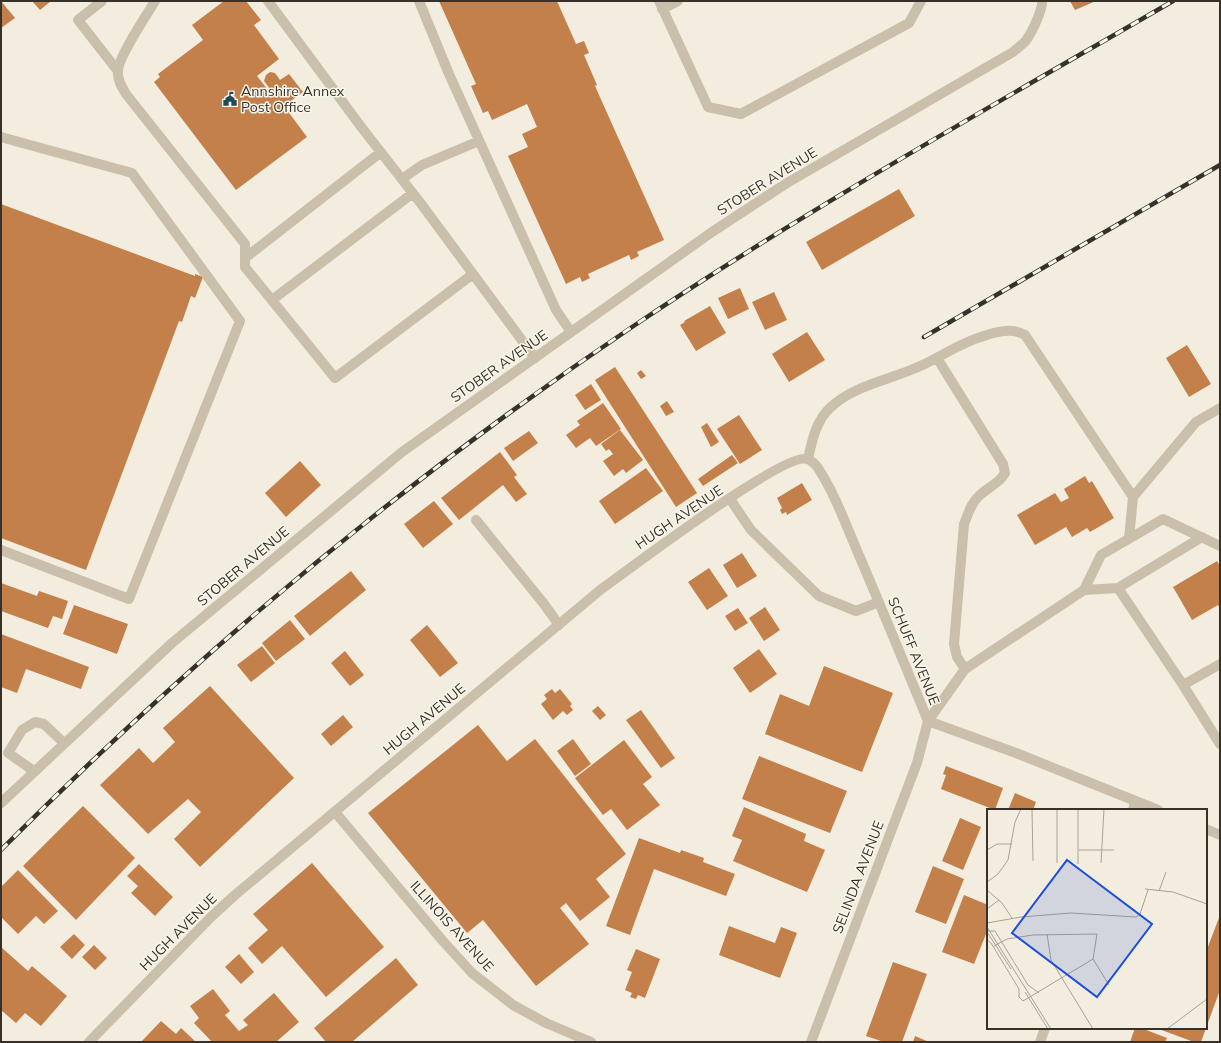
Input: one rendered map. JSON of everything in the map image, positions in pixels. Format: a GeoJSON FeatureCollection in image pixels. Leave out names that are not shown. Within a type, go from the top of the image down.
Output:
{"type":"FeatureCollection","features":[{"type":"Feature","properties":{"kind":"street"},"geometry":{"type":"LineString","coordinates":[[102,1],[78,20],[117,70]]}},
{"type":"Feature","properties":{"kind":"street"},"geometry":{"type":"LineString","coordinates":[[155,1],[121,58],[117,70],[119,83],[126,94],[245,244],[245,267],[335,378],[472,274]]}},
{"type":"Feature","properties":{"kind":"street"},"geometry":{"type":"LineString","coordinates":[[268,1],[535,358]]}},
{"type":"Feature","properties":{"kind":"street"},"geometry":{"type":"LineString","coordinates":[[419,1],[448,74],[556,310],[571,332]]}},
{"type":"Feature","properties":{"kind":"street"},"geometry":{"type":"LineString","coordinates":[[678,1],[660,5],[708,107],[741,114],[909,23],[921,1]]}},
{"type":"Feature","properties":{"kind":"street","name":"STOBER AVENUE"},"geometry":{"type":"LineString","coordinates":[[1,803],[172,643],[402,452],[712,232],[787,183],[1013,52],[1027,40],[1036,23],[1042,1]]}},
{"type":"Feature","properties":{"kind":"street"},"geometry":{"type":"LineString","coordinates":[[1,137],[132,173],[240,321],[129,599],[1,550]]}},
{"type":"Feature","properties":{"kind":"street"},"geometry":{"type":"LineString","coordinates":[[402,179],[422,165],[479,141]]}},
{"type":"Feature","properties":{"kind":"street"},"geometry":{"type":"LineString","coordinates":[[245,258],[381,152]]}},
{"type":"Feature","properties":{"kind":"street"},"geometry":{"type":"LineString","coordinates":[[272,300],[413,193]]}},
{"type":"Feature","properties":{"kind":"street"},"geometry":{"type":"LineString","coordinates":[[808,459],[816,428],[829,408],[850,393],[937,358],[980,337],[1004,331],[1018,331],[1025,336],[1133,497]]}},
{"type":"Feature","properties":{"kind":"street"},"geometry":{"type":"LineString","coordinates":[[937,358],[1003,464],[1005,473],[1000,482],[978,496],[970,506],[964,524],[954,644],[957,657],[965,669]]}},
{"type":"Feature","properties":{"kind":"street"},"geometry":{"type":"LineString","coordinates":[[1129,539],[1133,497],[1196,422],[1220,408]]}},
{"type":"Feature","properties":{"kind":"street","name":"HUGH AVENUE"},"geometry":{"type":"LineString","coordinates":[[89,1042],[211,917],[559,625],[642,559],[730,499],[791,462],[808,459]]}},
{"type":"Feature","properties":{"kind":"street","name":"SCHUFF AVENUE"},"geometry":{"type":"LineString","coordinates":[[808,459],[818,467],[839,509],[928,721],[1016,753],[1134,806],[1152,809]]}},
{"type":"Feature","properties":{"kind":"street"},"geometry":{"type":"LineString","coordinates":[[730,499],[751,530],[820,596],[856,611],[879,602]]}},
{"type":"Feature","properties":{"kind":"street"},"geometry":{"type":"LineString","coordinates":[[1084,590],[1100,555],[1164,519],[1220,546]]}},
{"type":"Feature","properties":{"kind":"street"},"geometry":{"type":"LineString","coordinates":[[476,520],[544,604],[559,625]]}},
{"type":"Feature","properties":{"kind":"street"},"geometry":{"type":"LineString","coordinates":[[928,721],[965,669],[1084,590],[1118,588],[1202,537]]}},
{"type":"Feature","properties":{"kind":"street"},"geometry":{"type":"LineString","coordinates":[[1118,588],[1183,685],[1220,744]]}},
{"type":"Feature","properties":{"kind":"street"},"geometry":{"type":"LineString","coordinates":[[1183,685],[1220,664]]}},
{"type":"Feature","properties":{"kind":"street","name":"SELINDA AVENUE"},"geometry":{"type":"LineString","coordinates":[[811,1042],[917,763],[928,721]]}},
{"type":"Feature","properties":{"kind":"street"},"geometry":{"type":"LineString","coordinates":[[34,771],[4,752],[22,730],[35,722],[44,724],[64,743]]}},
{"type":"Feature","properties":{"kind":"street","name":"ILLINOIS AVENUE"},"geometry":{"type":"LineString","coordinates":[[336,812],[442,940],[472,973],[513,1005],[546,1023],[591,1042]]}},
{"type":"Feature","properties":{"kind":"street"},"geometry":{"type":"LineString","coordinates":[[1207,829],[1220,835]]}},
{"type":"Feature","properties":{"kind":"street"},"geometry":{"type":"LineString","coordinates":[[1040,1042],[1045,1029]]}},
{"type":"Feature","properties":{"kind":"building"},"geometry":{"type":"Polygon","coordinates":[[[1,1],[15,18],[1,28],[1,1]]]}},
{"type":"Feature","properties":{"kind":"building"},"geometry":{"type":"Polygon","coordinates":[[[32,1],[51,1],[40,10],[32,1]]]}},
{"type":"Feature","properties":{"kind":"building","name":"Annshire Annex Post Office"},"geometry":{"type":"Polygon","coordinates":[[[224,1],[246,1],[261,20],[254,25],[279,59],[257,76],[268,90],[270,89],[264,81],[266,75],[270,72],[275,73],[280,80],[289,74],[303,92],[284,106],[307,137],[236,190],[154,82],[160,77],[158,74],[203,40],[192,25],[224,1]]]}},
{"type":"Feature","properties":{"kind":"building"},"geometry":{"type":"Polygon","coordinates":[[[439,1],[557,1],[576,44],[584,41],[589,53],[584,55],[597,85],[595,86],[664,240],[637,252],[639,256],[631,260],[629,255],[588,274],[590,278],[582,282],[580,277],[566,284],[508,156],[528,147],[522,134],[537,127],[527,104],[492,120],[488,111],[483,113],[471,86],[476,84],[439,1]]]}},
{"type":"Feature","properties":{"kind":"building"},"geometry":{"type":"Polygon","coordinates":[[[1070,1],[1096,1],[1075,10],[1070,1]]]}},
{"type":"Feature","properties":{"kind":"building"},"geometry":{"type":"Polygon","coordinates":[[[899,189],[915,216],[822,270],[806,242],[899,189]]]}},
{"type":"Feature","properties":{"kind":"building"},"geometry":{"type":"Polygon","coordinates":[[[1,204],[195,276],[195,274],[203,277],[195,298],[191,296],[182,322],[179,321],[86,570],[1,538],[1,204]]]}},
{"type":"Feature","properties":{"kind":"building"},"geometry":{"type":"Polygon","coordinates":[[[740,288],[749,309],[728,319],[718,298],[740,288]]]}},
{"type":"Feature","properties":{"kind":"building"},"geometry":{"type":"Polygon","coordinates":[[[774,292],[787,320],[765,330],[752,302],[774,292]]]}},
{"type":"Feature","properties":{"kind":"building"},"geometry":{"type":"Polygon","coordinates":[[[710,306],[726,333],[696,351],[680,325],[685,322],[684,321],[710,306]]]}},
{"type":"Feature","properties":{"kind":"building"},"geometry":{"type":"Polygon","coordinates":[[[807,332],[825,360],[789,382],[772,354],[807,332]]]}},
{"type":"Feature","properties":{"kind":"building"},"geometry":{"type":"Polygon","coordinates":[[[1187,345],[1211,384],[1189,397],[1166,358],[1187,345]]]}},
{"type":"Feature","properties":{"kind":"building"},"geometry":{"type":"Polygon","coordinates":[[[615,367],[697,493],[676,507],[595,380],[615,367]]]}},
{"type":"Feature","properties":{"kind":"building"},"geometry":{"type":"Polygon","coordinates":[[[641,370],[646,376],[641,379],[637,373],[641,370]]]}},
{"type":"Feature","properties":{"kind":"building"},"geometry":{"type":"Polygon","coordinates":[[[591,384],[601,400],[585,410],[575,395],[591,384]]]}},
{"type":"Feature","properties":{"kind":"building"},"geometry":{"type":"Polygon","coordinates":[[[667,401],[674,412],[666,416],[660,406],[667,401]]]}},
{"type":"Feature","properties":{"kind":"building"},"geometry":{"type":"Polygon","coordinates":[[[603,403],[621,429],[596,446],[590,438],[576,448],[566,435],[580,425],[577,421],[603,403]]]}},
{"type":"Feature","properties":{"kind":"building"},"geometry":{"type":"Polygon","coordinates":[[[739,415],[762,450],[740,464],[717,429],[739,415]]]}},
{"type":"Feature","properties":{"kind":"building"},"geometry":{"type":"Polygon","coordinates":[[[707,423],[719,442],[711,447],[701,427],[707,423]]]}},
{"type":"Feature","properties":{"kind":"building"},"geometry":{"type":"Polygon","coordinates":[[[620,430],[643,460],[626,473],[623,469],[614,476],[603,461],[613,454],[609,449],[606,451],[601,444],[620,430]]]}},
{"type":"Feature","properties":{"kind":"building"},"geometry":{"type":"Polygon","coordinates":[[[529,431],[538,443],[513,461],[504,448],[529,431]]]}},
{"type":"Feature","properties":{"kind":"building"},"geometry":{"type":"Polygon","coordinates":[[[500,452],[517,475],[514,477],[527,494],[516,502],[503,485],[459,520],[441,498],[500,452]]]}},
{"type":"Feature","properties":{"kind":"building"},"geometry":{"type":"Polygon","coordinates":[[[732,455],[738,463],[703,486],[698,479],[732,455]]]}},
{"type":"Feature","properties":{"kind":"building"},"geometry":{"type":"Polygon","coordinates":[[[300,461],[321,485],[286,517],[265,493],[300,461]]]}},
{"type":"Feature","properties":{"kind":"building"},"geometry":{"type":"Polygon","coordinates":[[[646,468],[663,491],[615,524],[599,501],[646,468]]]}},
{"type":"Feature","properties":{"kind":"building"},"geometry":{"type":"Polygon","coordinates":[[[1085,476],[1089,483],[1092,481],[1114,518],[1090,532],[1087,528],[1072,537],[1066,527],[1035,545],[1017,515],[1055,493],[1061,502],[1069,498],[1064,489],[1085,476]]]}},
{"type":"Feature","properties":{"kind":"building"},"geometry":{"type":"Polygon","coordinates":[[[802,483],[812,500],[787,515],[786,512],[782,514],[780,510],[782,508],[777,498],[802,483]]]}},
{"type":"Feature","properties":{"kind":"building"},"geometry":{"type":"Polygon","coordinates":[[[434,501],[453,524],[423,548],[404,524],[434,501]]]}},
{"type":"Feature","properties":{"kind":"building"},"geometry":{"type":"Polygon","coordinates":[[[742,553],[757,576],[737,588],[723,565],[742,553]]]}},
{"type":"Feature","properties":{"kind":"building"},"geometry":{"type":"Polygon","coordinates":[[[1217,561],[1220,566],[1220,609],[1218,605],[1192,620],[1173,587],[1217,561]]]}},
{"type":"Feature","properties":{"kind":"building"},"geometry":{"type":"Polygon","coordinates":[[[709,568],[728,596],[707,610],[688,582],[709,568]]]}},
{"type":"Feature","properties":{"kind":"building"},"geometry":{"type":"Polygon","coordinates":[[[351,571],[366,590],[310,636],[294,616],[351,571]]]}},
{"type":"Feature","properties":{"kind":"building"},"geometry":{"type":"Polygon","coordinates":[[[1,583],[37,596],[39,591],[68,601],[62,619],[53,616],[48,628],[1,611],[1,583]]]}},
{"type":"Feature","properties":{"kind":"building"},"geometry":{"type":"Polygon","coordinates":[[[74,605],[128,624],[117,654],[63,634],[74,605]]]}},
{"type":"Feature","properties":{"kind":"building"},"geometry":{"type":"Polygon","coordinates":[[[765,607],[780,630],[764,641],[749,618],[765,607]]]}},
{"type":"Feature","properties":{"kind":"building"},"geometry":{"type":"Polygon","coordinates":[[[738,608],[748,623],[735,631],[725,616],[738,608]]]}},
{"type":"Feature","properties":{"kind":"building"},"geometry":{"type":"Polygon","coordinates":[[[290,620],[305,639],[276,661],[262,643],[290,620]]]}},
{"type":"Feature","properties":{"kind":"building"},"geometry":{"type":"Polygon","coordinates":[[[427,625],[458,663],[440,677],[410,640],[427,625]]]}},
{"type":"Feature","properties":{"kind":"building"},"geometry":{"type":"Polygon","coordinates":[[[1,634],[89,667],[81,689],[26,669],[17,693],[1,687],[1,634]]]}},
{"type":"Feature","properties":{"kind":"building"},"geometry":{"type":"Polygon","coordinates":[[[262,646],[275,663],[251,682],[237,665],[262,646]]]}},
{"type":"Feature","properties":{"kind":"building"},"geometry":{"type":"Polygon","coordinates":[[[759,649],[777,674],[750,693],[733,668],[759,649]]]}},
{"type":"Feature","properties":{"kind":"building"},"geometry":{"type":"Polygon","coordinates":[[[345,651],[364,675],[350,686],[331,663],[345,651]]]}},
{"type":"Feature","properties":{"kind":"building"},"geometry":{"type":"Polygon","coordinates":[[[824,666],[893,693],[862,772],[765,734],[780,694],[809,706],[824,666]]]}},
{"type":"Feature","properties":{"kind":"building"},"geometry":{"type":"Polygon","coordinates":[[[210,686],[294,778],[200,867],[174,839],[201,812],[188,799],[148,834],[100,785],[139,748],[153,763],[175,742],[163,728],[210,686]]]}},
{"type":"Feature","properties":{"kind":"building"},"geometry":{"type":"Polygon","coordinates":[[[552,689],[555,693],[560,689],[572,704],[570,706],[573,710],[567,715],[563,711],[553,720],[541,704],[547,699],[544,695],[552,689]]]}},
{"type":"Feature","properties":{"kind":"building"},"geometry":{"type":"Polygon","coordinates":[[[598,706],[606,715],[600,720],[592,711],[598,706]]]}},
{"type":"Feature","properties":{"kind":"building"},"geometry":{"type":"Polygon","coordinates":[[[641,710],[675,758],[661,768],[626,720],[641,710]]]}},
{"type":"Feature","properties":{"kind":"building"},"geometry":{"type":"Polygon","coordinates":[[[343,715],[353,727],[331,746],[321,734],[343,715]]]}},
{"type":"Feature","properties":{"kind":"building"},"geometry":{"type":"Polygon","coordinates":[[[478,725],[507,761],[535,739],[626,854],[596,879],[610,897],[580,921],[566,903],[560,908],[589,944],[536,986],[483,920],[467,933],[368,813],[478,725]]]}},
{"type":"Feature","properties":{"kind":"building"},"geometry":{"type":"Polygon","coordinates":[[[573,739],[591,764],[575,776],[557,751],[573,739]]]}},
{"type":"Feature","properties":{"kind":"building"},"geometry":{"type":"Polygon","coordinates":[[[624,740],[652,777],[643,784],[660,805],[627,830],[611,809],[603,815],[575,778],[624,740]]]}},
{"type":"Feature","properties":{"kind":"building"},"geometry":{"type":"Polygon","coordinates":[[[759,756],[847,791],[830,833],[742,799],[759,756]]]}},
{"type":"Feature","properties":{"kind":"building"},"geometry":{"type":"Polygon","coordinates":[[[946,766],[1003,788],[995,809],[941,789],[946,775],[943,774],[946,766]]]}},
{"type":"Feature","properties":{"kind":"building"},"geometry":{"type":"Polygon","coordinates":[[[1015,793],[1036,802],[1033,809],[1008,809],[1015,793]]]}},
{"type":"Feature","properties":{"kind":"building"},"geometry":{"type":"Polygon","coordinates":[[[83,806],[135,858],[76,920],[23,866],[83,806]]]}},
{"type":"Feature","properties":{"kind":"building"},"geometry":{"type":"Polygon","coordinates":[[[744,807],[806,834],[804,841],[825,850],[807,892],[733,861],[742,840],[732,836],[744,807]]]}},
{"type":"Feature","properties":{"kind":"building"},"geometry":{"type":"Polygon","coordinates":[[[960,818],[981,827],[963,870],[942,861],[960,818]]]}},
{"type":"Feature","properties":{"kind":"building"},"geometry":{"type":"Polygon","coordinates":[[[639,838],[680,853],[681,850],[704,858],[703,862],[735,874],[726,896],[654,869],[630,935],[606,926],[639,838]]]}},
{"type":"Feature","properties":{"kind":"building"},"geometry":{"type":"Polygon","coordinates":[[[312,863],[384,947],[326,997],[282,946],[262,964],[248,948],[268,930],[253,914],[312,863]]]}},
{"type":"Feature","properties":{"kind":"building"},"geometry":{"type":"Polygon","coordinates":[[[139,864],[173,897],[155,916],[131,893],[138,886],[127,876],[139,864]]]}},
{"type":"Feature","properties":{"kind":"building"},"geometry":{"type":"Polygon","coordinates":[[[933,866],[964,879],[946,924],[915,912],[933,866]]]}},
{"type":"Feature","properties":{"kind":"building"},"geometry":{"type":"Polygon","coordinates":[[[18,870],[58,911],[44,924],[36,916],[18,934],[1,917],[1,887],[18,870]]]}},
{"type":"Feature","properties":{"kind":"building"},"geometry":{"type":"Polygon","coordinates":[[[964,895],[987,905],[987,932],[974,964],[942,952],[964,895]]]}},
{"type":"Feature","properties":{"kind":"building"},"geometry":{"type":"Polygon","coordinates":[[[1220,915],[1220,990],[1207,1025],[1207,949],[1220,915]]]}},
{"type":"Feature","properties":{"kind":"building"},"geometry":{"type":"Polygon","coordinates":[[[729,926],[775,943],[781,927],[797,933],[780,978],[719,955],[729,926]]]}},
{"type":"Feature","properties":{"kind":"building"},"geometry":{"type":"Polygon","coordinates":[[[74,934],[85,945],[72,959],[60,947],[74,934]]]}},
{"type":"Feature","properties":{"kind":"building"},"geometry":{"type":"Polygon","coordinates":[[[94,945],[107,958],[95,970],[82,957],[94,945]]]}},
{"type":"Feature","properties":{"kind":"building"},"geometry":{"type":"Polygon","coordinates":[[[1,947],[28,971],[32,966],[67,996],[41,1026],[25,1013],[16,1023],[1,1010],[1,947]]]}},
{"type":"Feature","properties":{"kind":"building"},"geometry":{"type":"Polygon","coordinates":[[[636,949],[660,959],[645,998],[638,995],[636,999],[630,997],[632,993],[625,990],[632,972],[627,970],[636,949]]]}},
{"type":"Feature","properties":{"kind":"building"},"geometry":{"type":"Polygon","coordinates":[[[239,954],[254,972],[241,984],[225,967],[239,954]]]}},
{"type":"Feature","properties":{"kind":"building"},"geometry":{"type":"Polygon","coordinates":[[[396,958],[418,985],[352,1042],[326,1042],[314,1028],[396,958]]]}},
{"type":"Feature","properties":{"kind":"building"},"geometry":{"type":"Polygon","coordinates":[[[893,962],[927,974],[902,1042],[884,1042],[866,1036],[893,962]]]}},
{"type":"Feature","properties":{"kind":"building"},"geometry":{"type":"Polygon","coordinates":[[[213,989],[230,1011],[225,1015],[239,1031],[248,1025],[243,1020],[274,993],[299,1022],[276,1042],[212,1042],[194,1023],[199,1018],[190,1006],[213,989]]]}},
{"type":"Feature","properties":{"kind":"building"},"geometry":{"type":"Polygon","coordinates":[[[161,1021],[176,1034],[181,1028],[196,1042],[141,1042],[161,1021]]]}},
{"type":"Feature","properties":{"kind":"building"},"geometry":{"type":"Polygon","coordinates":[[[1135,1029],[1144,1029],[1167,1038],[1165,1042],[1130,1042],[1135,1029]]]}},
{"type":"Feature","properties":{"kind":"building"},"geometry":{"type":"Polygon","coordinates":[[[1159,1029],[1206,1029],[1201,1042],[1194,1042],[1159,1029]]]}},
{"type":"Feature","properties":{"kind":"building"},"geometry":{"type":"Polygon","coordinates":[[[915,1036],[929,1042],[913,1042],[915,1036]]]}},
{"type":"Feature","properties":{"kind":"railway"},"geometry":{"type":"LineString","coordinates":[[1,850],[74,778],[226,639],[385,507],[467,444],[635,325],[767,240],[901,158],[1173,1]]}},
{"type":"Feature","properties":{"kind":"railway"},"geometry":{"type":"LineString","coordinates":[[924,337],[1220,165]]}},
{"type":"Feature","properties":{"kind":"place","name":"Annshire Annex Post Office"},"geometry":{"type":"Point","coordinates":[230,99]}}]}
